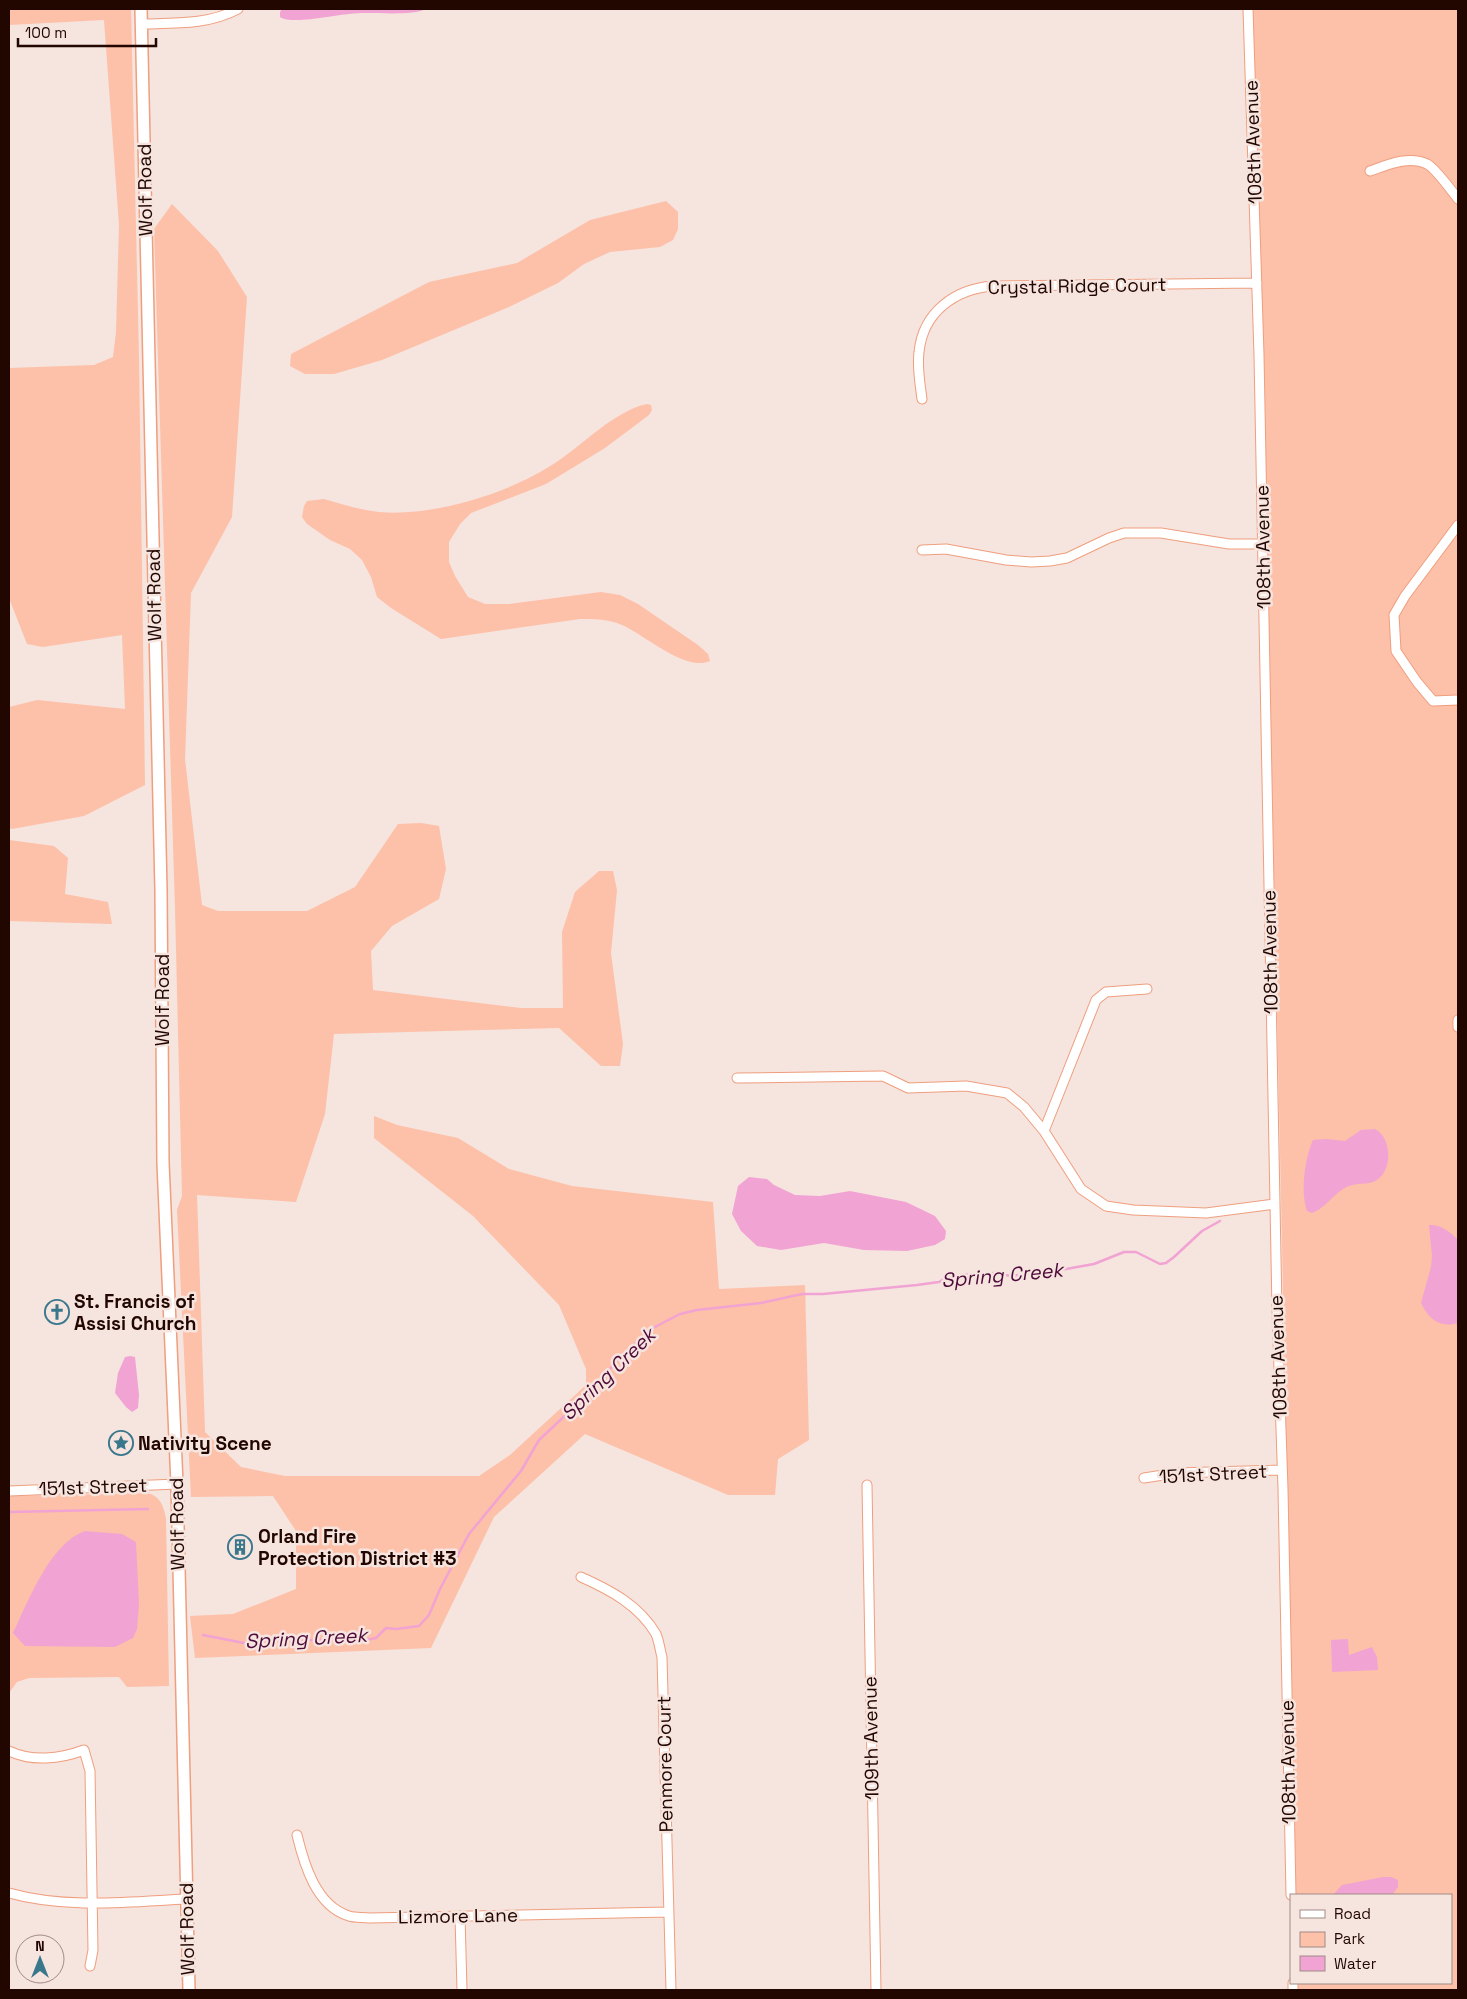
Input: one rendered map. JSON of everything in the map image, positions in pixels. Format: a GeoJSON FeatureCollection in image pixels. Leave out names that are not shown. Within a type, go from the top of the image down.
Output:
{"type":"FeatureCollection","features":[{"type":"Feature","properties":{"kind":"main road","name":"Wolf Road"},"geometry":{"type":"LineString","coordinates":[[141,9],[161,890],[163,1163],[176,1484],[189,1990]]}},
{"type":"Feature","properties":{"kind":"street"},"geometry":{"type":"LineString","coordinates":[[142,24],[195,23],[213,19],[238,9]]}},
{"type":"Feature","properties":{"kind":"street","name":"108th Avenue"},"geometry":{"type":"LineString","coordinates":[[1248,9],[1263,544],[1276,1310],[1282,1470],[1291,1894]]}},
{"type":"Feature","properties":{"kind":"street"},"geometry":{"type":"LineString","coordinates":[[1370,170],[1396,162],[1414,160],[1428,164],[1458,199]]}},
{"type":"Feature","properties":{"kind":"street","name":"Crystal Ridge Court"},"geometry":{"type":"LineString","coordinates":[[922,398],[918,368],[919,351],[923,335],[936,312],[956,295],[993,286],[1257,283]]}},
{"type":"Feature","properties":{"kind":"street"},"geometry":{"type":"LineString","coordinates":[[1458,525],[1405,596],[1394,615],[1396,651],[1417,682],[1434,701],[1458,700]]}},
{"type":"Feature","properties":{"kind":"street"},"geometry":{"type":"LineString","coordinates":[[922,550],[946,549],[1006,560],[1031,562],[1067,558],[1124,533],[1160,533],[1229,544],[1263,544]]}},
{"type":"Feature","properties":{"kind":"street"},"geometry":{"type":"LineString","coordinates":[[1044,1131],[1096,1000],[1106,992],[1147,989]]}},
{"type":"Feature","properties":{"kind":"street"},"geometry":{"type":"LineString","coordinates":[[1458,1020],[1458,1027]]}},
{"type":"Feature","properties":{"kind":"street"},"geometry":{"type":"LineString","coordinates":[[737,1078],[884,1076],[908,1088],[966,1086],[1007,1093],[1024,1107],[1044,1131],[1081,1189],[1106,1206],[1133,1210],[1206,1213],[1275,1204]]}},
{"type":"Feature","properties":{"kind":"street","name":"151st Street"},"geometry":{"type":"LineString","coordinates":[[1144,1478],[1176,1473],[1282,1470]]}},
{"type":"Feature","properties":{"kind":"street","name":"151st Street"},"geometry":{"type":"LineString","coordinates":[[9,1491],[176,1484]]}},
{"type":"Feature","properties":{"kind":"street","name":"109th Avenue"},"geometry":{"type":"LineString","coordinates":[[866,1485],[876,1990]]}},
{"type":"Feature","properties":{"kind":"street","name":"Penmore Court"},"geometry":{"type":"LineString","coordinates":[[581,1577],[617,1595],[640,1613],[656,1635],[662,1657],[670,1990]]}},
{"type":"Feature","properties":{"kind":"street"},"geometry":{"type":"LineString","coordinates":[[9,1751],[23,1757],[48,1758],[67,1756],[84,1750],[90,1772],[93,1903],[93,1950],[90,1966]]}},
{"type":"Feature","properties":{"kind":"street","name":"Lizmore Lane"},"geometry":{"type":"LineString","coordinates":[[297,1835],[309,1874],[318,1892],[330,1905],[349,1916],[369,1918],[668,1912]]}},
{"type":"Feature","properties":{"kind":"street"},"geometry":{"type":"LineString","coordinates":[[9,1893],[58,1902],[93,1903],[186,1899]]}},
{"type":"Feature","properties":{"kind":"street"},"geometry":{"type":"LineString","coordinates":[[460,1916],[462,1990]]}},
{"type":"Feature","properties":{"kind":"green space"},"geometry":{"type":"Polygon","coordinates":[[[9,9],[131,9],[139,358],[145,785],[84,816],[12,829],[9,828],[9,707],[37,700],[125,709],[122,635],[43,647],[27,644],[9,598],[9,368],[94,365],[113,357],[116,332],[119,225],[104,20],[9,25],[9,9]]]}},
{"type":"Feature","properties":{"kind":"green space"},"geometry":{"type":"Polygon","coordinates":[[[1248,9],[1458,9],[1458,1990],[1298,1990],[1298,1984],[1452,1984],[1452,1894],[1296,1894],[1271,732],[1248,9]]]}},
{"type":"Feature","properties":{"kind":"green space"},"geometry":{"type":"Polygon","coordinates":[[[666,201],[678,212],[678,229],[673,240],[660,247],[610,252],[584,264],[558,283],[509,307],[382,360],[334,374],[305,374],[290,366],[291,354],[429,282],[517,263],[590,220],[666,201]]]}},
{"type":"Feature","properties":{"kind":"green space"},"geometry":{"type":"Polygon","coordinates":[[[172,204],[218,251],[247,297],[232,517],[191,593],[185,759],[202,905],[218,911],[307,911],[355,887],[398,824],[421,823],[439,826],[446,869],[439,899],[392,926],[371,951],[373,990],[521,1008],[563,1008],[562,932],[575,892],[599,871],[613,871],[617,890],[611,953],[623,1044],[620,1066],[601,1066],[559,1028],[334,1034],[325,1114],[296,1202],[197,1195],[205,1432],[241,1467],[285,1476],[479,1476],[510,1455],[586,1385],[586,1369],[559,1305],[473,1216],[374,1138],[374,1116],[397,1125],[458,1138],[509,1169],[572,1186],[713,1202],[719,1289],[805,1285],[809,1440],[778,1459],[775,1495],[728,1495],[585,1434],[494,1517],[431,1648],[195,1658],[190,1616],[233,1614],[296,1589],[296,1531],[273,1496],[191,1497],[177,1210],[182,1196],[154,229],[172,204]]]}},
{"type":"Feature","properties":{"kind":"green space"},"geometry":{"type":"Polygon","coordinates":[[[647,404],[651,405],[652,410],[649,415],[605,448],[546,484],[471,513],[460,524],[449,542],[449,562],[468,597],[485,604],[509,604],[601,592],[620,595],[638,604],[698,645],[708,654],[710,661],[700,663],[677,657],[622,625],[596,619],[580,619],[441,639],[391,608],[377,597],[371,577],[362,560],[350,549],[330,540],[307,524],[302,517],[307,501],[324,499],[365,510],[400,513],[447,507],[470,501],[494,493],[537,474],[566,456],[611,421],[635,408],[647,404]]]}},
{"type":"Feature","properties":{"kind":"green space"},"geometry":{"type":"Polygon","coordinates":[[[9,840],[54,846],[68,858],[65,894],[108,902],[112,924],[9,921],[9,840]]]}},
{"type":"Feature","properties":{"kind":"green space"},"geometry":{"type":"Polygon","coordinates":[[[148,1493],[156,1497],[161,1503],[166,1519],[169,1686],[127,1687],[119,1677],[29,1678],[17,1682],[9,1693],[9,1496],[148,1493]]]}},
{"type":"Feature","properties":{"kind":"water"},"geometry":{"type":"Polygon","coordinates":[[[282,9],[426,9],[410,13],[357,13],[294,20],[280,17],[282,9]]]}},
{"type":"Feature","properties":{"kind":"water"},"geometry":{"type":"Polygon","coordinates":[[[1375,1129],[1381,1134],[1388,1148],[1387,1165],[1380,1178],[1373,1182],[1347,1187],[1316,1211],[1312,1213],[1307,1211],[1304,1195],[1304,1175],[1313,1140],[1345,1141],[1361,1130],[1375,1129]]]}},
{"type":"Feature","properties":{"kind":"water"},"geometry":{"type":"Polygon","coordinates":[[[749,1177],[767,1179],[774,1185],[795,1195],[820,1196],[850,1191],[906,1202],[935,1216],[946,1231],[945,1239],[935,1245],[907,1251],[864,1250],[824,1243],[781,1250],[757,1246],[741,1231],[732,1214],[738,1186],[749,1177]]]}},
{"type":"Feature","properties":{"kind":"water"},"geometry":{"type":"Polygon","coordinates":[[[1429,1225],[1445,1229],[1458,1240],[1458,1323],[1446,1324],[1436,1321],[1431,1318],[1421,1303],[1431,1267],[1432,1256],[1429,1225]]]}},
{"type":"Feature","properties":{"kind":"water"},"geometry":{"type":"Polygon","coordinates":[[[125,1357],[135,1357],[139,1395],[138,1408],[132,1412],[115,1393],[118,1373],[125,1357]]]}},
{"type":"Feature","properties":{"kind":"water"},"geometry":{"type":"Polygon","coordinates":[[[85,1531],[122,1534],[136,1542],[139,1604],[137,1629],[133,1638],[115,1647],[25,1646],[13,1633],[33,1590],[51,1560],[61,1548],[72,1538],[85,1531]]]}},
{"type":"Feature","properties":{"kind":"water"},"geometry":{"type":"Polygon","coordinates":[[[1348,1639],[1349,1655],[1372,1647],[1377,1657],[1378,1670],[1332,1672],[1331,1640],[1348,1639]]]}},
{"type":"Feature","properties":{"kind":"water"},"geometry":{"type":"Polygon","coordinates":[[[1383,1877],[1391,1877],[1398,1880],[1398,1887],[1393,1894],[1334,1894],[1342,1885],[1383,1877]]]}},
{"type":"Feature","properties":{"kind":"waterway","name":"Spring Creek"},"geometry":{"type":"LineString","coordinates":[[203,1635],[244,1643],[250,1641],[371,1639],[376,1638],[386,1628],[396,1629],[419,1626],[429,1615],[440,1589],[469,1534],[521,1471],[539,1440],[588,1394],[623,1354],[653,1328],[680,1314],[697,1310],[761,1303],[802,1294],[823,1294],[939,1282],[960,1275],[995,1273],[1011,1276],[1066,1269],[1094,1264],[1124,1252],[1136,1252],[1160,1264],[1166,1263],[1202,1231],[1220,1221]]}},
{"type":"Feature","properties":{"kind":"waterway","name":"Spring Creek"},"geometry":{"type":"LineString","coordinates":[[9,1512],[148,1509]]}},
{"type":"Feature","properties":{"kind":"place","name":"St. Francis of Assisi Church"},"geometry":{"type":"Point","coordinates":[57,1312]}},
{"type":"Feature","properties":{"kind":"place","name":"Nativity Scene"},"geometry":{"type":"Point","coordinates":[121,1443]}},
{"type":"Feature","properties":{"kind":"place","name":"Orland Fire Protection District #3"},"geometry":{"type":"Point","coordinates":[240,1547]}}]}
